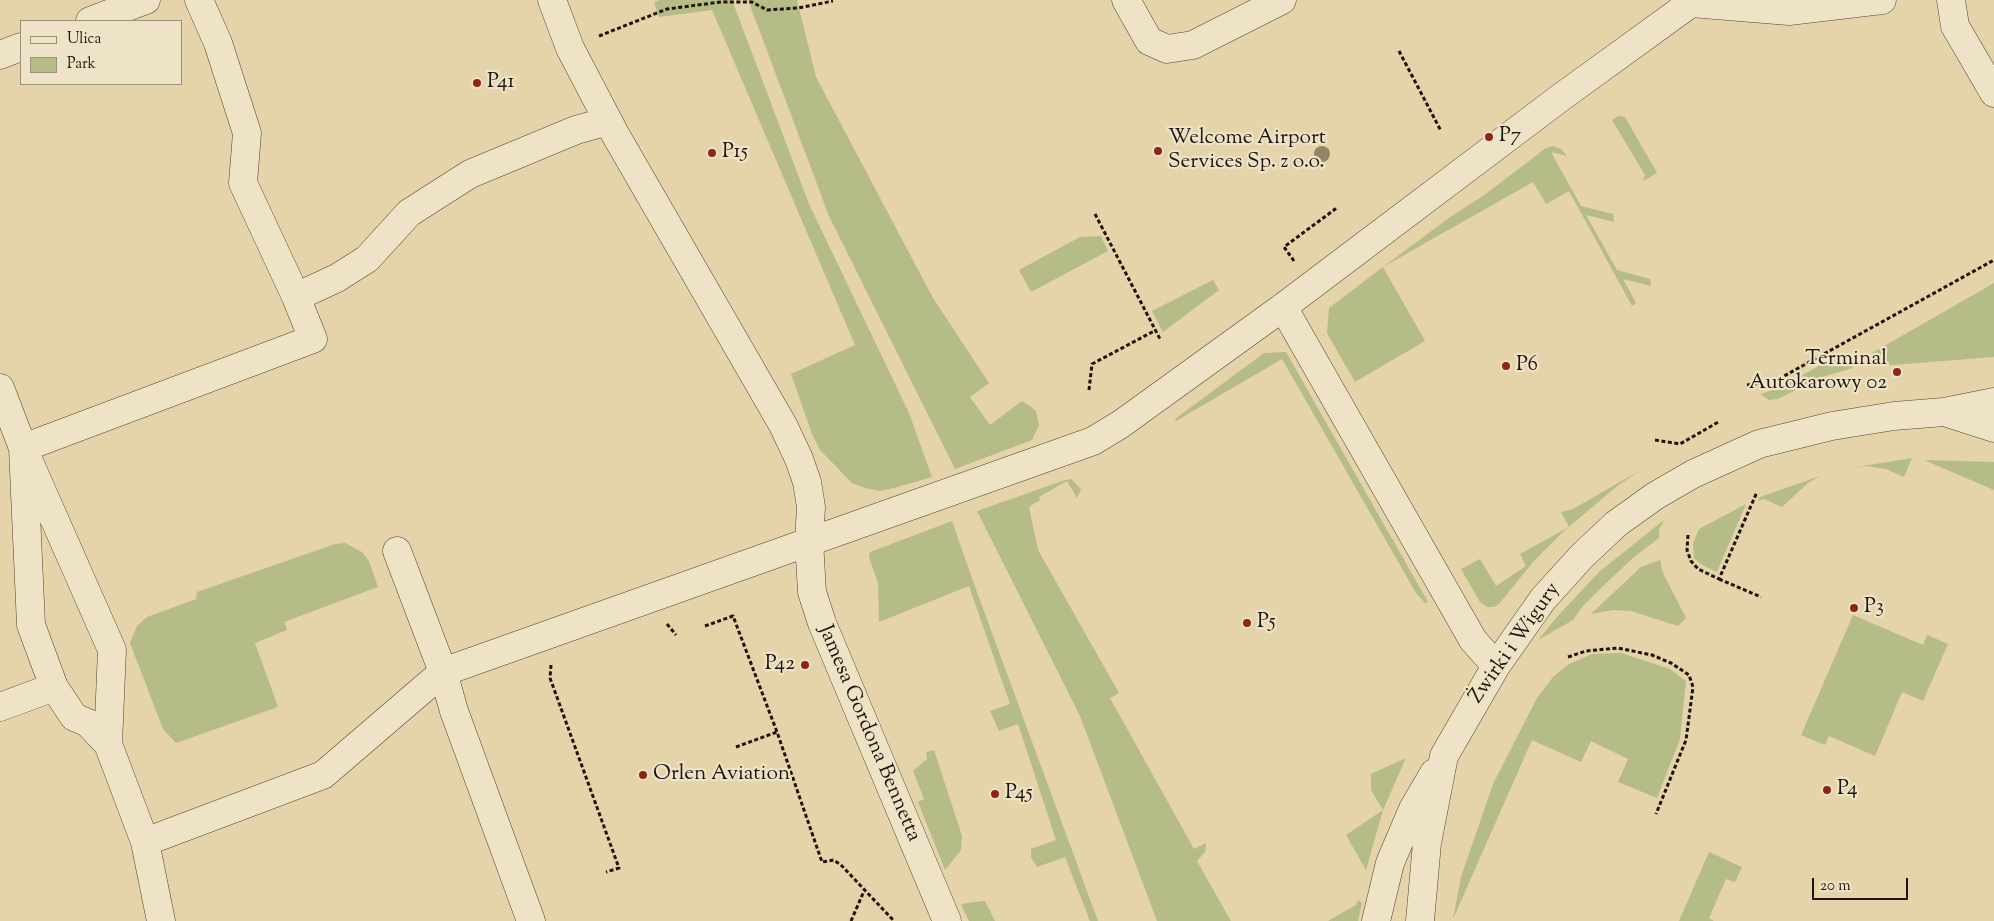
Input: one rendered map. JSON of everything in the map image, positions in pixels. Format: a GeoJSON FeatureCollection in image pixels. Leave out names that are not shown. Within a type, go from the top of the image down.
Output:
{"type":"FeatureCollection","features":[{"type":"Feature","properties":{"kind":"street"},"geometry":{"type":"LineString","coordinates":[[93,20],[146,0]]}},
{"type":"Feature","properties":{"kind":"street"},"geometry":{"type":"LineString","coordinates":[[23,448],[312,339],[296,296],[243,183],[247,133],[218,43],[199,0]]}},
{"type":"Feature","properties":{"kind":"street","name":"Jamesa Gordona Bennetta"},"geometry":{"type":"LineString","coordinates":[[552,0],[570,48],[608,121],[783,424],[800,458],[807,482],[811,507],[809,541],[812,592],[822,623],[947,921]]}},
{"type":"Feature","properties":{"kind":"street"},"geometry":{"type":"LineString","coordinates":[[1126,0],[1149,41],[1167,49],[1193,45],[1282,0]]}},
{"type":"Feature","properties":{"kind":"street"},"geometry":{"type":"LineString","coordinates":[[145,842],[323,775],[443,672],[1093,441],[1121,424],[1283,307],[1560,98],[1691,3],[1789,11],[1882,0]]}},
{"type":"Feature","properties":{"kind":"street"},"geometry":{"type":"LineString","coordinates":[[1952,0],[1955,26],[1994,93]]}},
{"type":"Feature","properties":{"kind":"street"},"geometry":{"type":"LineString","coordinates":[[0,56],[20,47]]}},
{"type":"Feature","properties":{"kind":"street"},"geometry":{"type":"LineString","coordinates":[[296,296],[337,278],[367,259],[409,213],[470,174],[567,133],[608,121]]}},
{"type":"Feature","properties":{"kind":"street"},"geometry":{"type":"LineString","coordinates":[[1283,307],[1473,640],[1496,666]]}},
{"type":"Feature","properties":{"kind":"street"},"geometry":{"type":"LineString","coordinates":[[0,388],[23,448],[112,650],[108,744]]}},
{"type":"Feature","properties":{"kind":"street","name":"Żwirki i Wigury"},"geometry":{"type":"LineString","coordinates":[[1420,921],[1427,844],[1444,756],[1496,666],[1543,599],[1582,556],[1616,524],[1655,496],[1692,474],[1759,444],[1832,426],[1894,416],[1944,412],[1992,400]]}},
{"type":"Feature","properties":{"kind":"street","name":"Żwirki i Wigury"},"geometry":{"type":"LineString","coordinates":[[1944,412],[1994,428]]}},
{"type":"Feature","properties":{"kind":"street"},"geometry":{"type":"LineString","coordinates":[[23,448],[31,625],[54,687],[74,717],[88,723],[108,744],[145,842],[161,921]]}},
{"type":"Feature","properties":{"kind":"street"},"geometry":{"type":"LineString","coordinates":[[397,551],[443,672],[457,720],[531,921]]}},
{"type":"Feature","properties":{"kind":"street"},"geometry":{"type":"LineString","coordinates":[[0,707],[54,687]]}},
{"type":"Feature","properties":{"kind":"street"},"geometry":{"type":"LineString","coordinates":[[1376,921],[1390,863],[1413,809],[1444,756]]}},
{"type":"Feature","properties":{"kind":"path"},"geometry":{"type":"LineString","coordinates":[[570,48],[667,9],[729,2],[752,2],[766,10],[798,8],[832,1]]}},
{"type":"Feature","properties":{"kind":"path"},"geometry":{"type":"LineString","coordinates":[[1399,51],[1441,131]]}},
{"type":"Feature","properties":{"kind":"path"},"geometry":{"type":"LineString","coordinates":[[1299,267],[1284,247],[1338,207]]}},
{"type":"Feature","properties":{"kind":"path"},"geometry":{"type":"LineString","coordinates":[[1095,214],[1160,338]]}},
{"type":"Feature","properties":{"kind":"path"},"geometry":{"type":"LineString","coordinates":[[1747,385],[1775,381],[1994,260]]}},
{"type":"Feature","properties":{"kind":"path"},"geometry":{"type":"LineString","coordinates":[[1089,390],[1092,364],[1156,330]]}},
{"type":"Feature","properties":{"kind":"path"},"geometry":{"type":"LineString","coordinates":[[1655,440],[1680,444],[1720,421]]}},
{"type":"Feature","properties":{"kind":"path"},"geometry":{"type":"LineString","coordinates":[[1719,579],[1757,492]]}},
{"type":"Feature","properties":{"kind":"path"},"geometry":{"type":"LineString","coordinates":[[1688,535],[1687,550],[1691,561],[1698,569],[1761,597]]}},
{"type":"Feature","properties":{"kind":"path"},"geometry":{"type":"LineString","coordinates":[[705,626],[733,616],[777,732],[822,862],[834,860],[842,866],[894,921]]}},
{"type":"Feature","properties":{"kind":"path"},"geometry":{"type":"LineString","coordinates":[[1568,657],[1586,651],[1618,648],[1652,655],[1671,663],[1689,675],[1693,687],[1686,740],[1656,814]]}},
{"type":"Feature","properties":{"kind":"path"},"geometry":{"type":"LineString","coordinates":[[554,659],[551,665],[550,678],[619,868],[606,872]]}},
{"type":"Feature","properties":{"kind":"path"},"geometry":{"type":"LineString","coordinates":[[736,748],[777,732]]}},
{"type":"Feature","properties":{"kind":"path"},"geometry":{"type":"LineString","coordinates":[[851,921],[864,890]]}},
{"type":"Feature","properties":{"kind":"green space"},"geometry":{"type":"Polygon","coordinates":[[[660,0],[732,0],[809,204],[909,413],[932,477],[880,491],[865,488],[852,483],[820,450],[812,434],[791,374],[855,345],[712,10],[659,17],[654,2],[660,0]]]}},
{"type":"Feature","properties":{"kind":"green space"},"geometry":{"type":"Polygon","coordinates":[[[748,0],[797,0],[816,77],[933,298],[989,383],[970,397],[990,425],[1022,401],[1030,406],[1036,411],[1039,425],[1032,440],[955,469],[829,216],[748,0]]]}},
{"type":"Feature","properties":{"kind":"green space"},"geometry":{"type":"Polygon","coordinates":[[[1619,116],[1625,117],[1657,173],[1643,181],[1645,175],[1612,120],[1619,116]]]}},
{"type":"Feature","properties":{"kind":"green space"},"geometry":{"type":"Polygon","coordinates":[[[1553,146],[1561,149],[1567,156],[1551,152],[1581,206],[1613,214],[1614,222],[1586,215],[1617,270],[1650,279],[1651,286],[1623,279],[1636,303],[1632,306],[1569,191],[1546,204],[1533,182],[1383,267],[1453,215],[1483,196],[1546,148],[1553,146]]]}},
{"type":"Feature","properties":{"kind":"green space"},"geometry":{"type":"Polygon","coordinates":[[[1101,236],[1108,251],[1031,292],[1019,270],[1080,237],[1101,236]]]}},
{"type":"Feature","properties":{"kind":"green space"},"geometry":{"type":"Polygon","coordinates":[[[1383,267],[1425,341],[1355,382],[1327,333],[1329,308],[1383,267]]]}},
{"type":"Feature","properties":{"kind":"green space"},"geometry":{"type":"Polygon","coordinates":[[[1213,280],[1219,290],[1163,332],[1152,311],[1213,280]]]}},
{"type":"Feature","properties":{"kind":"green space"},"geometry":{"type":"Polygon","coordinates":[[[1994,283],[1994,357],[1879,366],[1872,353],[1994,283]]]}},
{"type":"Feature","properties":{"kind":"green space"},"geometry":{"type":"Polygon","coordinates":[[[1286,352],[1428,602],[1425,603],[1416,593],[1282,359],[1176,421],[1175,419],[1264,353],[1286,352]]]}},
{"type":"Feature","properties":{"kind":"green space"},"geometry":{"type":"Polygon","coordinates":[[[1846,358],[1853,368],[1822,377],[1778,399],[1769,400],[1760,394],[1780,388],[1824,363],[1846,358]]]}},
{"type":"Feature","properties":{"kind":"green space"},"geometry":{"type":"Polygon","coordinates":[[[1912,458],[1904,477],[1886,469],[1867,466],[1851,468],[1912,458]]]}},
{"type":"Feature","properties":{"kind":"green space"},"geometry":{"type":"Polygon","coordinates":[[[1924,460],[1994,462],[1994,490],[1924,460]]]}},
{"type":"Feature","properties":{"kind":"green space"},"geometry":{"type":"Polygon","coordinates":[[[1641,470],[1616,487],[1569,527],[1561,512],[1573,509],[1641,470]]]}},
{"type":"Feature","properties":{"kind":"green space"},"geometry":{"type":"Polygon","coordinates":[[[1820,476],[1808,483],[1782,507],[1764,499],[1758,501],[1760,497],[1820,476]]]}},
{"type":"Feature","properties":{"kind":"green space"},"geometry":{"type":"Polygon","coordinates":[[[1071,479],[1081,489],[1077,498],[1067,481],[1039,497],[1040,500],[1029,507],[1038,550],[1119,693],[1110,698],[1194,849],[1206,843],[1205,852],[1197,861],[1231,921],[1157,921],[1080,716],[977,511],[1071,479]]]}},
{"type":"Feature","properties":{"kind":"green space"},"geometry":{"type":"Polygon","coordinates":[[[1746,504],[1717,572],[1702,565],[1694,558],[1693,543],[1699,529],[1746,504]]]}},
{"type":"Feature","properties":{"kind":"green space"},"geometry":{"type":"Polygon","coordinates":[[[1664,520],[1659,530],[1659,538],[1634,557],[1600,589],[1583,606],[1573,620],[1538,640],[1599,572],[1664,520]]]}},
{"type":"Feature","properties":{"kind":"green space"},"geometry":{"type":"Polygon","coordinates":[[[952,521],[1098,921],[1090,921],[1065,857],[1037,867],[1031,857],[1031,849],[1056,840],[1018,724],[999,731],[990,711],[1010,704],[969,586],[879,622],[878,583],[869,557],[870,552],[952,521]]]}},
{"type":"Feature","properties":{"kind":"green space"},"geometry":{"type":"Polygon","coordinates":[[[1568,527],[1533,562],[1499,604],[1494,607],[1487,607],[1480,602],[1461,569],[1480,559],[1496,586],[1526,566],[1520,554],[1568,527]]]}},
{"type":"Feature","properties":{"kind":"green space"},"geometry":{"type":"Polygon","coordinates":[[[345,543],[362,552],[369,561],[378,587],[284,622],[287,630],[255,643],[278,707],[176,743],[163,729],[130,643],[137,626],[147,617],[196,599],[197,592],[335,544],[345,543]]]}},
{"type":"Feature","properties":{"kind":"green space"},"geometry":{"type":"Polygon","coordinates":[[[1660,560],[1663,573],[1686,618],[1678,626],[1631,611],[1613,610],[1591,614],[1641,567],[1660,560]]]}},
{"type":"Feature","properties":{"kind":"green space"},"geometry":{"type":"Polygon","coordinates":[[[1853,615],[1923,645],[1927,635],[1948,644],[1923,701],[1902,692],[1875,756],[1829,736],[1825,745],[1801,735],[1853,615]]]}},
{"type":"Feature","properties":{"kind":"green space"},"geometry":{"type":"Polygon","coordinates":[[[1621,653],[1670,669],[1686,681],[1680,739],[1657,798],[1618,782],[1628,759],[1591,741],[1581,762],[1532,740],[1453,919],[1461,877],[1493,784],[1537,698],[1553,677],[1569,664],[1592,654],[1621,653]]]}},
{"type":"Feature","properties":{"kind":"green space"},"geometry":{"type":"Polygon","coordinates":[[[934,750],[962,836],[961,850],[945,870],[918,802],[924,799],[913,771],[927,759],[926,752],[934,750]]]}},
{"type":"Feature","properties":{"kind":"green space"},"geometry":{"type":"Polygon","coordinates":[[[1406,758],[1383,810],[1371,790],[1371,774],[1406,758]]]}},
{"type":"Feature","properties":{"kind":"green space"},"geometry":{"type":"Polygon","coordinates":[[[1383,810],[1366,870],[1346,835],[1383,810]]]}},
{"type":"Feature","properties":{"kind":"green space"},"geometry":{"type":"Polygon","coordinates":[[[1709,852],[1742,867],[1735,882],[1726,879],[1709,918],[1714,921],[1679,921],[1709,852]]]}},
{"type":"Feature","properties":{"kind":"green space"},"geometry":{"type":"Polygon","coordinates":[[[1358,900],[1362,903],[1358,921],[1328,921],[1356,905],[1358,900]]]}},
{"type":"Feature","properties":{"kind":"green space"},"geometry":{"type":"Polygon","coordinates":[[[985,901],[995,921],[969,921],[961,905],[985,901]]]}},
{"type":"Feature","properties":{"kind":"place","name":"P41"},"geometry":{"type":"Point","coordinates":[477,83]}},
{"type":"Feature","properties":{"kind":"place","name":"P7"},"geometry":{"type":"Point","coordinates":[1489,137]}},
{"type":"Feature","properties":{"kind":"place","name":"Welcome Airport Services Sp. z o.o."},"geometry":{"type":"Point","coordinates":[1158,151]}},
{"type":"Feature","properties":{"kind":"place","name":"P15"},"geometry":{"type":"Point","coordinates":[712,153]}},
{"type":"Feature","properties":{"kind":"place","name":"P6"},"geometry":{"type":"Point","coordinates":[1506,366]}},
{"type":"Feature","properties":{"kind":"place","name":"Terminal Autokarowy 02"},"geometry":{"type":"Point","coordinates":[1897,372]}},
{"type":"Feature","properties":{"kind":"place","name":"P3"},"geometry":{"type":"Point","coordinates":[1854,608]}},
{"type":"Feature","properties":{"kind":"place","name":"P5"},"geometry":{"type":"Point","coordinates":[1247,623]}},
{"type":"Feature","properties":{"kind":"place","name":"P42"},"geometry":{"type":"Point","coordinates":[805,665]}},
{"type":"Feature","properties":{"kind":"place","name":"Orlen Aviation"},"geometry":{"type":"Point","coordinates":[643,775]}},
{"type":"Feature","properties":{"kind":"place","name":"P4"},"geometry":{"type":"Point","coordinates":[1827,790]}},
{"type":"Feature","properties":{"kind":"place","name":"P45"},"geometry":{"type":"Point","coordinates":[995,794]}}]}
